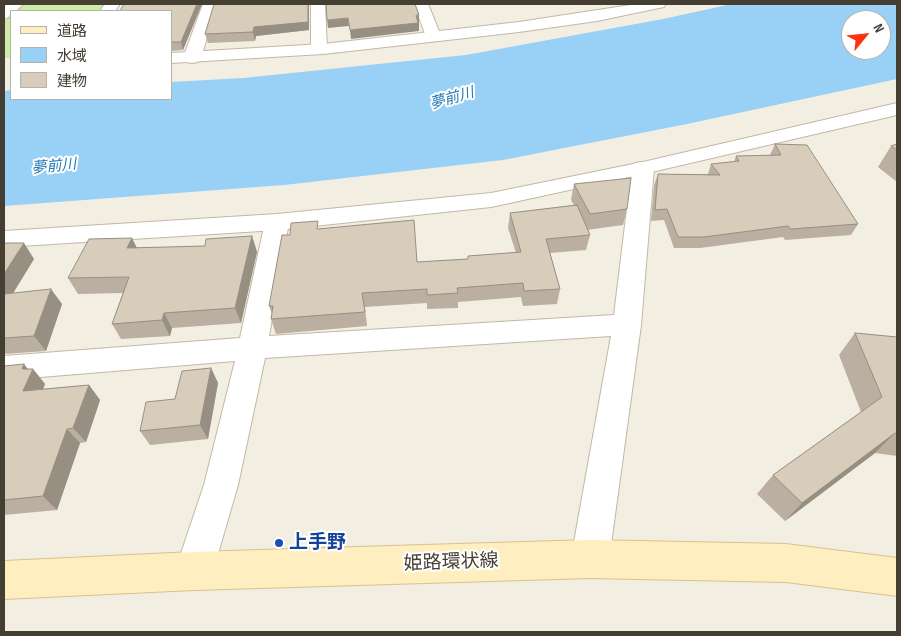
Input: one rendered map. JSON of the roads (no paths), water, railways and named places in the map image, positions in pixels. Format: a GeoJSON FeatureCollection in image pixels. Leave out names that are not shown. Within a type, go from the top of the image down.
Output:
{"type":"FeatureCollection","features":[{"type":"Feature","properties":{"kind":"main road","name":"姫路環状線"},"geometry":{"type":"LineString","coordinates":[[4,580],[194,571],[590,559],[786,563],[897,577]]}},
{"type":"Feature","properties":{"kind":"street"},"geometry":{"type":"LineString","coordinates":[[4,14],[16,4]]}},
{"type":"Feature","properties":{"kind":"street"},"geometry":{"type":"LineString","coordinates":[[192,58],[210,4]]}},
{"type":"Feature","properties":{"kind":"street"},"geometry":{"type":"LineString","coordinates":[[318,4],[319,49]]}},
{"type":"Feature","properties":{"kind":"street"},"geometry":{"type":"LineString","coordinates":[[421,4],[433,36]]}},
{"type":"Feature","properties":{"kind":"street"},"geometry":{"type":"LineString","coordinates":[[172,58],[319,49],[597,16],[659,4]]}},
{"type":"Feature","properties":{"kind":"street"},"geometry":{"type":"LineString","coordinates":[[4,239],[277,222],[491,200],[643,168],[897,109]]}},
{"type":"Feature","properties":{"kind":"street"},"geometry":{"type":"LineString","coordinates":[[590,559],[627,325],[643,168]]}},
{"type":"Feature","properties":{"kind":"street"},"geometry":{"type":"LineString","coordinates":[[194,571],[221,485],[253,348],[277,222]]}},
{"type":"Feature","properties":{"kind":"street"},"geometry":{"type":"LineString","coordinates":[[4,368],[253,348],[627,325]]}},
{"type":"Feature","properties":{"kind":"water","name":"夢前川"},"geometry":{"type":"Polygon","coordinates":[[[732,4],[897,4],[897,79],[687,124],[503,160],[284,185],[4,206],[4,91],[10,90],[10,100],[172,100],[172,82],[243,78],[466,55],[663,19],[732,4]]]}},
{"type":"Feature","properties":{"kind":"place","name":"上手野"},"geometry":{"type":"Point","coordinates":[279,543]}}]}
